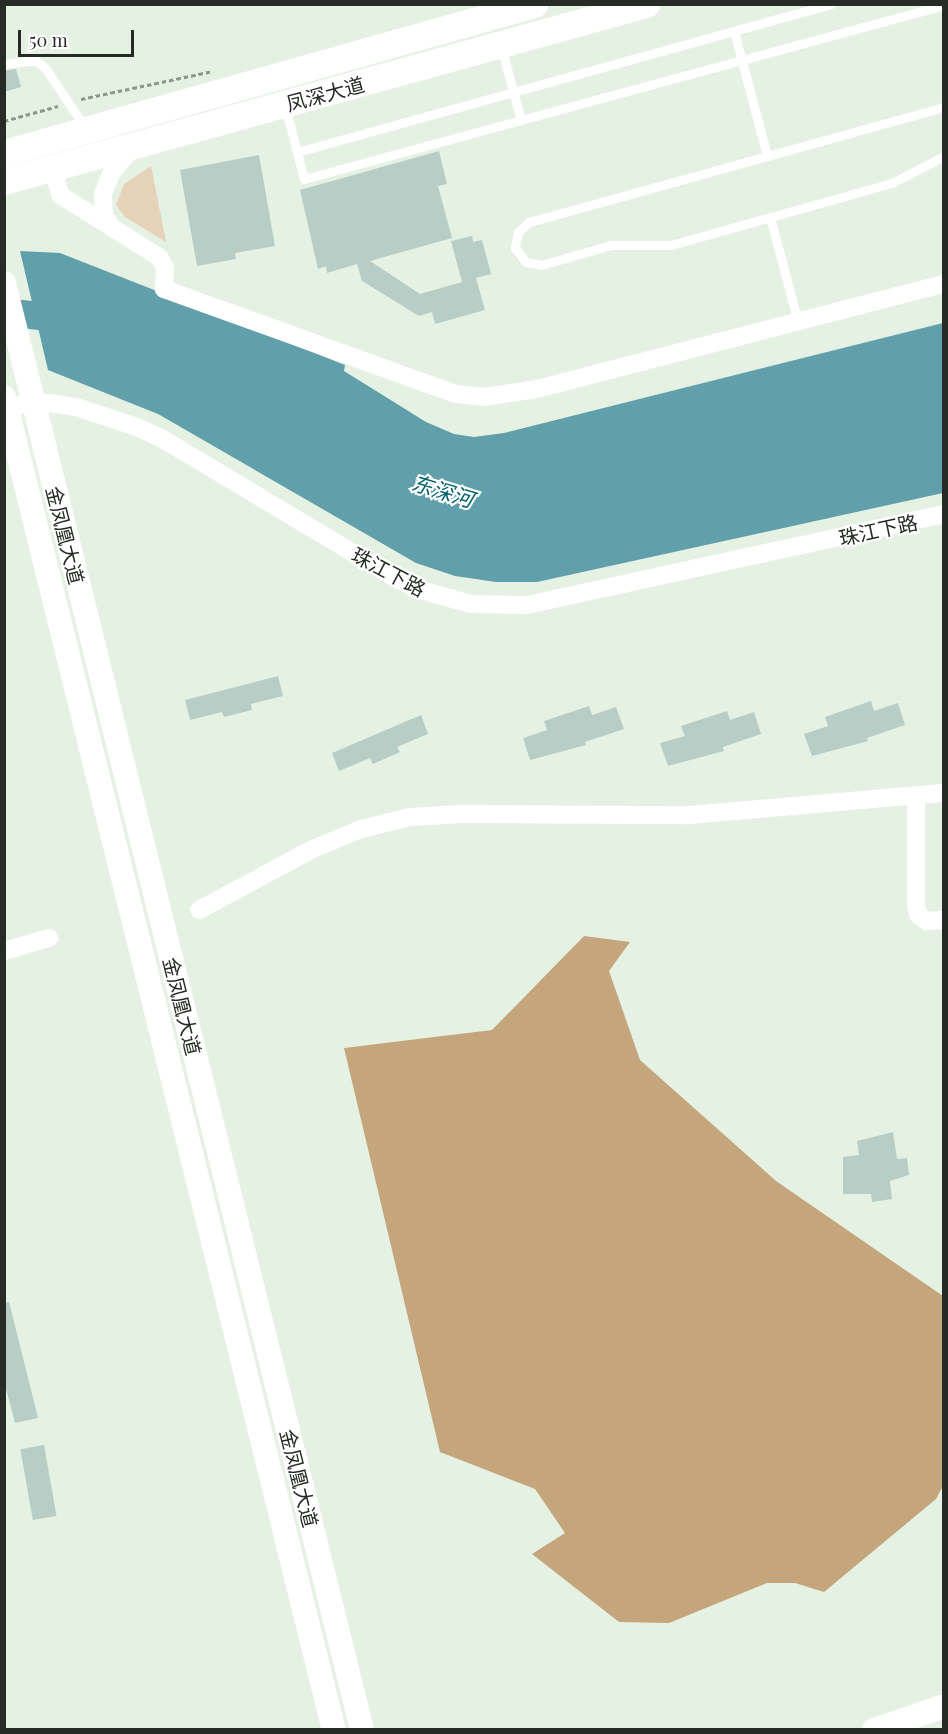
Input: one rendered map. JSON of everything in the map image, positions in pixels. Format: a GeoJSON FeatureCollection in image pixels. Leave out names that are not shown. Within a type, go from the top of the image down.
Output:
{"type":"FeatureCollection","features":[{"type":"Feature","properties":{"kind":"main road","name":"凤深大道"},"geometry":{"type":"LineString","coordinates":[[4,153],[534,4]]}},
{"type":"Feature","properties":{"kind":"main road","name":"凤深大道"},"geometry":{"type":"LineString","coordinates":[[4,181],[646,4]]}},
{"type":"Feature","properties":{"kind":"street"},"geometry":{"type":"LineString","coordinates":[[112,227],[104,216],[103,194],[112,172],[134,146]]}},
{"type":"Feature","properties":{"kind":"street"},"geometry":{"type":"LineString","coordinates":[[53,168],[60,195],[161,260],[164,289],[456,394],[483,397],[537,389],[944,284]]}},
{"type":"Feature","properties":{"kind":"street","name":"金凤凰大道"},"geometry":{"type":"LineString","coordinates":[[4,283],[362,1730]]}},
{"type":"Feature","properties":{"kind":"street","name":"金凤凰大道"},"geometry":{"type":"LineString","coordinates":[[5,403],[334,1730]]}},
{"type":"Feature","properties":{"kind":"street","name":"珠江下路"},"geometry":{"type":"LineString","coordinates":[[5,403],[34,404],[97,412],[161,438],[392,576],[426,592],[471,604],[527,605],[944,514]]}},
{"type":"Feature","properties":{"kind":"street"},"geometry":{"type":"LineString","coordinates":[[199,910],[313,849],[362,829],[410,817],[462,814],[690,815],[944,793]]}},
{"type":"Feature","properties":{"kind":"street"},"geometry":{"type":"LineString","coordinates":[[916,796],[916,906],[919,916],[927,921],[944,920]]}},
{"type":"Feature","properties":{"kind":"street"},"geometry":{"type":"LineString","coordinates":[[4,951],[49,938]]}},
{"type":"Feature","properties":{"kind":"street"},"geometry":{"type":"LineString","coordinates":[[874,1730],[944,1706]]}},
{"type":"Feature","properties":{"kind":"lane"},"geometry":{"type":"LineString","coordinates":[[297,153],[831,4]]}},
{"type":"Feature","properties":{"kind":"lane"},"geometry":{"type":"LineString","coordinates":[[284,104],[304,180],[944,5]]}},
{"type":"Feature","properties":{"kind":"lane"},"geometry":{"type":"LineString","coordinates":[[734,31],[767,156]]}},
{"type":"Feature","properties":{"kind":"lane"},"geometry":{"type":"LineString","coordinates":[[501,45],[521,120]]}},
{"type":"Feature","properties":{"kind":"lane"},"geometry":{"type":"LineString","coordinates":[[4,64],[35,60],[46,69],[87,130]]}},
{"type":"Feature","properties":{"kind":"lane"},"geometry":{"type":"LineString","coordinates":[[944,107],[529,222],[518,232],[515,248],[526,262],[541,265],[611,245],[671,244],[892,183],[944,156]]}},
{"type":"Feature","properties":{"kind":"lane"},"geometry":{"type":"LineString","coordinates":[[771,217],[798,322]]}},
{"type":"Feature","properties":{"kind":"shaded area"},"geometry":{"type":"Polygon","coordinates":[[[151,166],[166,242],[125,217],[116,205],[124,184],[151,166]]]}},
{"type":"Feature","properties":{"kind":"shaded area"},"geometry":{"type":"Polygon","coordinates":[[[584,936],[630,942],[609,971],[640,1060],[776,1181],[943,1296],[943,1486],[936,1499],[824,1592],[795,1583],[767,1583],[669,1623],[619,1622],[532,1554],[565,1533],[535,1489],[440,1452],[344,1048],[492,1030],[584,936]]]}},
{"type":"Feature","properties":{"kind":"water"},"geometry":{"type":"Polygon","coordinates":[[[20,251],[60,253],[345,365],[344,371],[426,422],[454,434],[474,437],[504,433],[943,323],[943,493],[537,582],[496,582],[455,576],[416,563],[158,414],[48,370],[20,251]]]}},
{"type":"Feature","properties":{"kind":"pier"},"geometry":{"type":"Polygon","coordinates":[[[19,249],[47,370],[43,371],[15,250],[19,249]]]}},
{"type":"Feature","properties":{"kind":"building"},"geometry":{"type":"Polygon","coordinates":[[[16,69],[21,87],[4,92],[4,71],[16,69]]]}},
{"type":"Feature","properties":{"kind":"building"},"geometry":{"type":"Polygon","coordinates":[[[439,151],[447,184],[438,186],[452,238],[370,261],[420,294],[462,282],[451,241],[472,236],[473,242],[482,240],[491,274],[476,278],[485,310],[435,324],[432,312],[419,316],[362,281],[357,264],[327,273],[326,266],[318,269],[300,190],[439,151]]]}},
{"type":"Feature","properties":{"kind":"building"},"geometry":{"type":"Polygon","coordinates":[[[259,155],[275,246],[235,253],[236,259],[197,266],[180,170],[259,155]]]}},
{"type":"Feature","properties":{"kind":"building"},"geometry":{"type":"Polygon","coordinates":[[[278,676],[283,696],[251,704],[252,710],[224,717],[222,712],[190,720],[185,700],[278,676]]]}},
{"type":"Feature","properties":{"kind":"building"},"geometry":{"type":"Polygon","coordinates":[[[871,701],[874,711],[898,703],[905,725],[867,738],[868,741],[812,756],[804,734],[828,726],[825,717],[871,701]]]}},
{"type":"Feature","properties":{"kind":"building"},"geometry":{"type":"Polygon","coordinates":[[[589,706],[592,715],[616,707],[624,729],[585,742],[586,745],[530,760],[523,738],[547,730],[544,721],[589,706]]]}},
{"type":"Feature","properties":{"kind":"building"},"geometry":{"type":"Polygon","coordinates":[[[727,711],[730,720],[754,712],[761,734],[723,747],[724,751],[668,766],[660,743],[685,736],[681,726],[727,711]]]}},
{"type":"Feature","properties":{"kind":"building"},"geometry":{"type":"Polygon","coordinates":[[[421,715],[428,734],[397,747],[400,752],[373,764],[370,758],[339,771],[332,753],[421,715]]]}},
{"type":"Feature","properties":{"kind":"building"},"geometry":{"type":"Polygon","coordinates":[[[893,1132],[897,1159],[907,1158],[909,1175],[890,1181],[892,1199],[872,1202],[871,1194],[843,1194],[843,1157],[859,1155],[857,1141],[893,1132]]]}},
{"type":"Feature","properties":{"kind":"building"},"geometry":{"type":"Polygon","coordinates":[[[9,1302],[38,1418],[15,1423],[4,1381],[4,1303],[9,1302]]]}},
{"type":"Feature","properties":{"kind":"building"},"geometry":{"type":"Polygon","coordinates":[[[44,1445],[57,1516],[33,1520],[20,1449],[44,1445]]]}},
{"type":"Feature","properties":{"kind":"waterway","name":"东深河"},"geometry":{"type":"LineString","coordinates":[[4,312],[74,320]]}}]}
